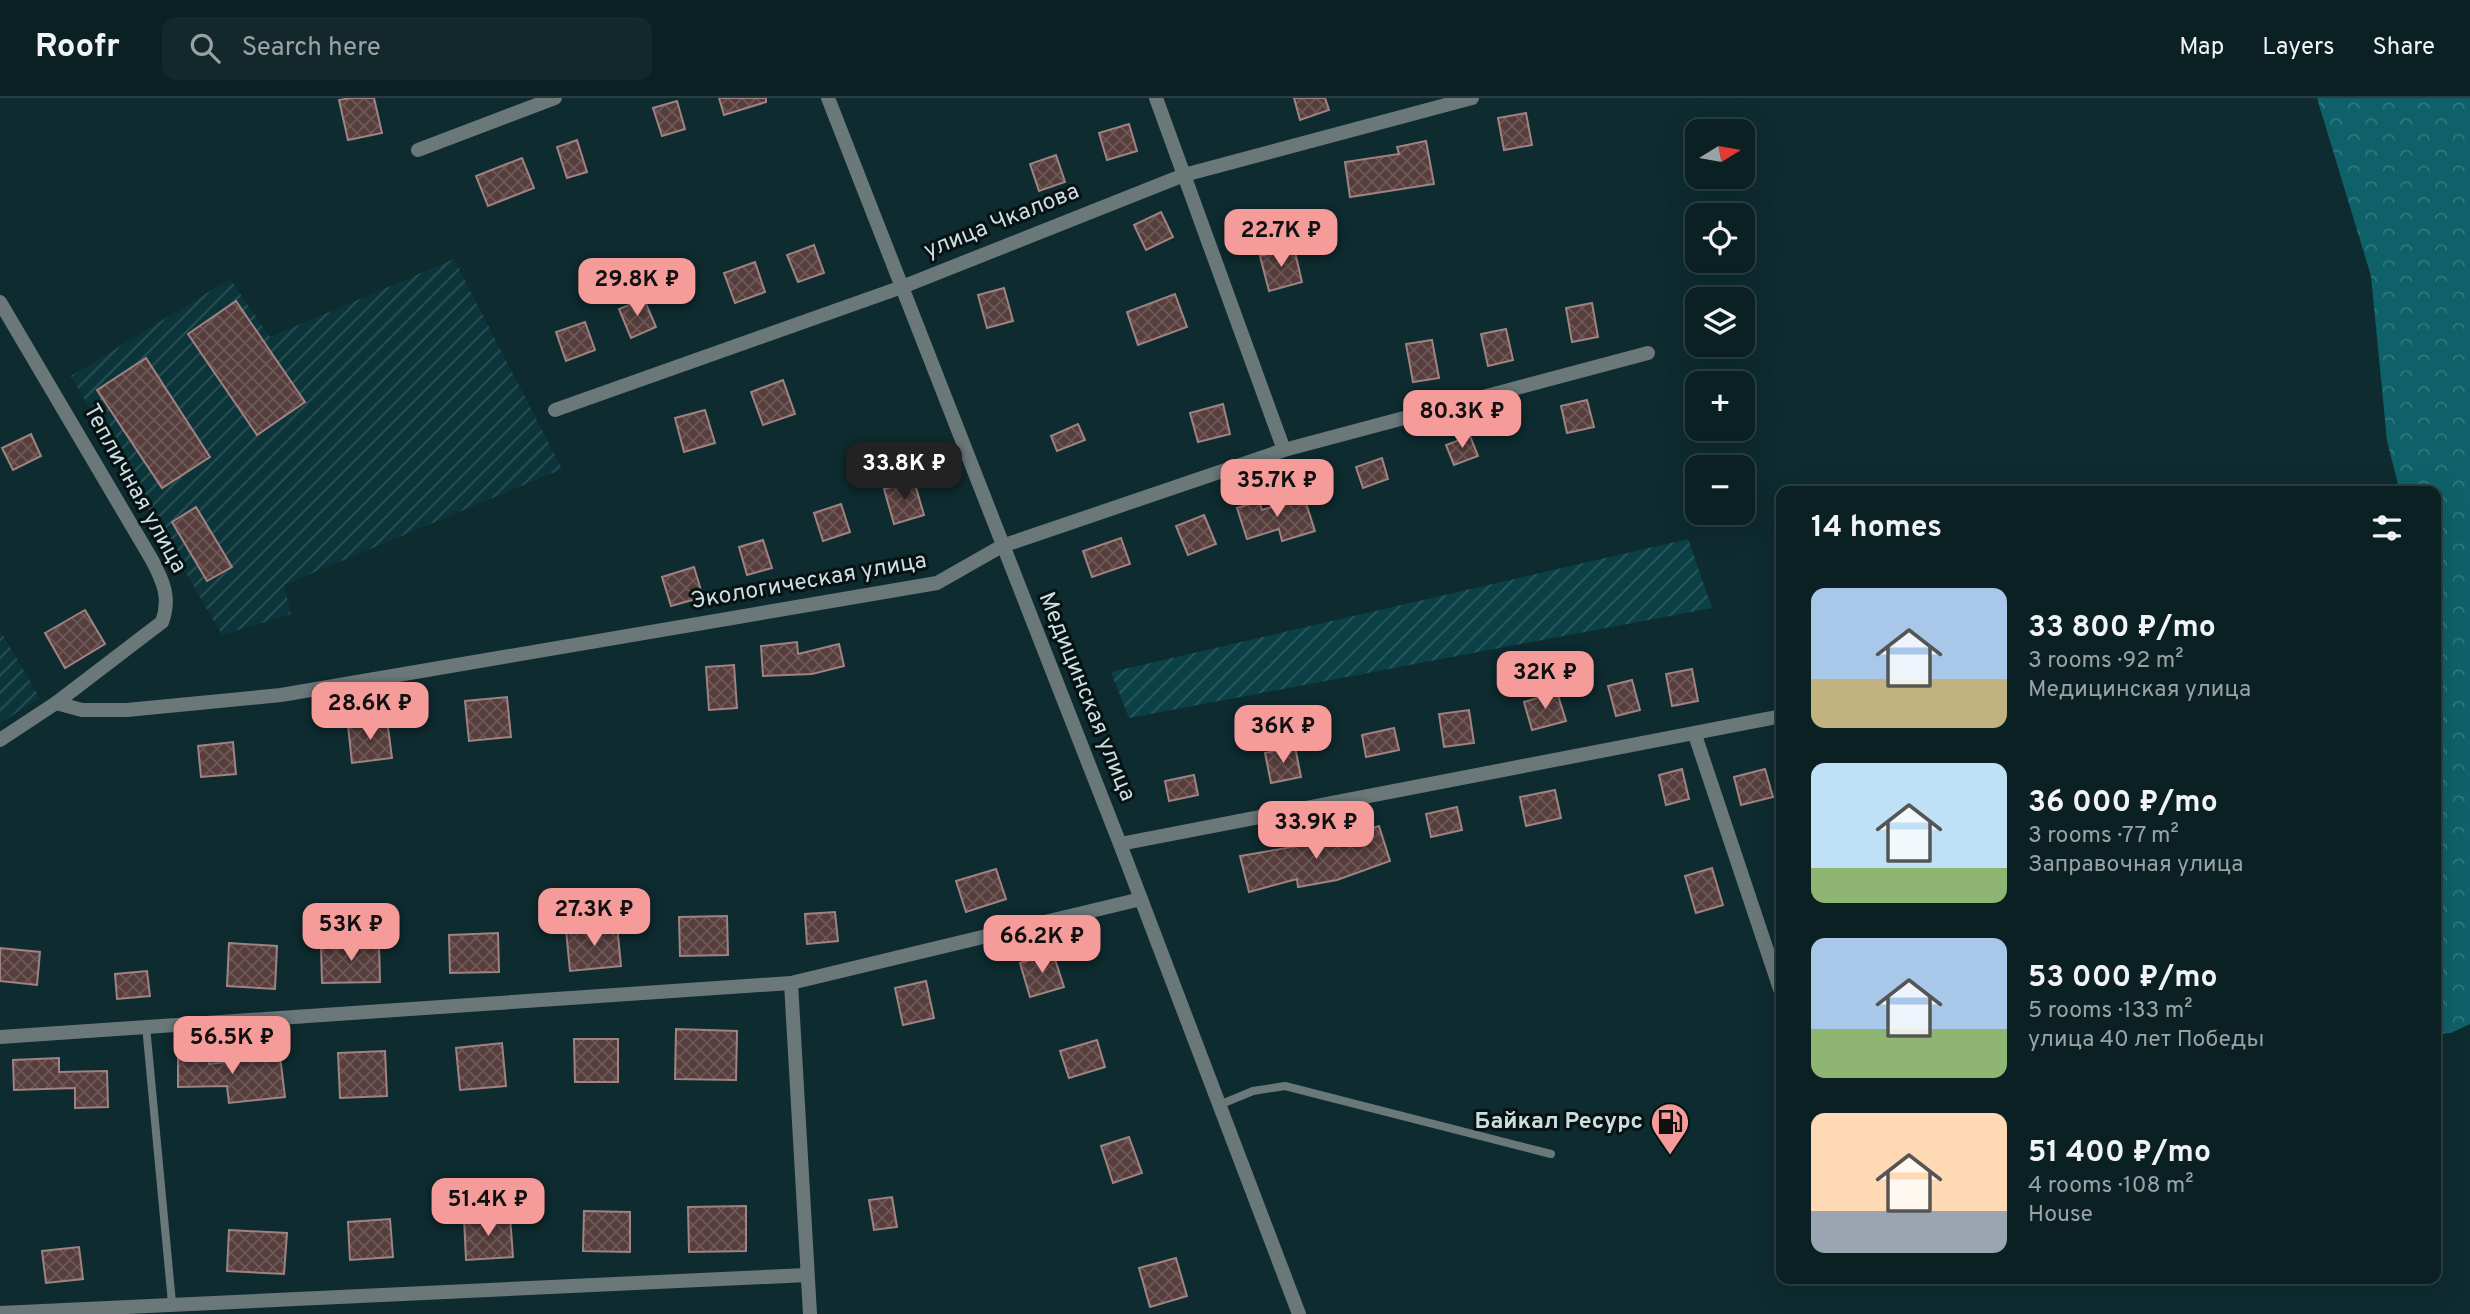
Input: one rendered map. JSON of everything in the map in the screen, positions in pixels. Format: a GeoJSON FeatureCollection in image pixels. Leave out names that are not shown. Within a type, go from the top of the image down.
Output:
{"type":"FeatureCollection","features":[{"type":"Feature","properties":{"kind":"street"},"geometry":{"type":"LineString","coordinates":[[418,150],[516,105],[555,98]]}},
{"type":"Feature","properties":{"kind":"street","name":"Медицинская улица"},"geometry":{"type":"LineString","coordinates":[[828,98],[1141,899],[1299,1314]]}},
{"type":"Feature","properties":{"kind":"street"},"geometry":{"type":"LineString","coordinates":[[1156,98],[1284,450]]}},
{"type":"Feature","properties":{"kind":"street","name":"улица Чкалова"},"geometry":{"type":"LineString","coordinates":[[555,410],[902,286],[1184,175],[1472,98]]}},
{"type":"Feature","properties":{"kind":"street","name":"Тепличная улица"},"geometry":{"type":"LineString","coordinates":[[0,303],[152,560],[163,582],[169,606],[162,622],[56,703]]}},
{"type":"Feature","properties":{"kind":"street","name":"Экологическая улица"},"geometry":{"type":"LineString","coordinates":[[56,703],[82,710],[127,710],[281,695],[937,583],[1002,546],[1284,450],[1648,353]]}},
{"type":"Feature","properties":{"kind":"street"},"geometry":{"type":"LineString","coordinates":[[0,740],[56,703]]}},
{"type":"Feature","properties":{"kind":"street"},"geometry":{"type":"LineString","coordinates":[[1119,844],[1776,717]]}},
{"type":"Feature","properties":{"kind":"street"},"geometry":{"type":"LineString","coordinates":[[1695,734],[1776,977]]}},
{"type":"Feature","properties":{"kind":"street"},"geometry":{"type":"LineString","coordinates":[[0,1037],[792,983],[1141,899]]}},
{"type":"Feature","properties":{"kind":"street"},"geometry":{"type":"LineString","coordinates":[[792,983],[810,1314]]}},
{"type":"Feature","properties":{"kind":"street"},"geometry":{"type":"LineString","coordinates":[[0,1314],[173,1303],[807,1275]]}},
{"type":"Feature","properties":{"kind":"lane"},"geometry":{"type":"LineString","coordinates":[[146,1026],[173,1303]]}},
{"type":"Feature","properties":{"kind":"lane"},"geometry":{"type":"LineString","coordinates":[[1219,1105],[1253,1091],[1285,1086],[1551,1154]]}},
{"type":"Feature","properties":{"kind":"shaded area"},"geometry":{"type":"Polygon","coordinates":[[[454,259],[562,469],[284,585],[291,614],[222,635],[71,376],[230,279],[270,337],[454,259]]]}},
{"type":"Feature","properties":{"kind":"shaded area"},"geometry":{"type":"Polygon","coordinates":[[[1688,539],[1712,608],[1129,718],[1111,672],[1688,539]]]}},
{"type":"Feature","properties":{"kind":"shaded area"},"geometry":{"type":"Polygon","coordinates":[[[0,630],[40,698],[0,723],[0,630]]]}},
{"type":"Feature","properties":{"kind":"green space"},"geometry":{"type":"Polygon","coordinates":[[[2317,98],[2470,98],[2470,1024],[2451,1033],[2441,1034],[2441,486],[2398,486],[2387,441],[2371,276],[2317,98]]]}},
{"type":"Feature","properties":{"kind":"building"},"geometry":{"type":"Polygon","coordinates":[[[374,98],[382,133],[348,140],[339,100],[374,98]]]}},
{"type":"Feature","properties":{"kind":"building"},"geometry":{"type":"Polygon","coordinates":[[[719,98],[766,98],[766,102],[724,115],[719,98]]]}},
{"type":"Feature","properties":{"kind":"building"},"geometry":{"type":"Polygon","coordinates":[[[1294,98],[1325,98],[1329,110],[1300,120],[1294,98]]]}},
{"type":"Feature","properties":{"kind":"building"},"geometry":{"type":"Polygon","coordinates":[[[677,101],[685,129],[662,136],[653,108],[677,101]]]}},
{"type":"Feature","properties":{"kind":"building"},"geometry":{"type":"Polygon","coordinates":[[[1526,113],[1532,145],[1504,150],[1498,118],[1526,113]]]}},
{"type":"Feature","properties":{"kind":"building"},"geometry":{"type":"Polygon","coordinates":[[[1129,124],[1137,151],[1107,160],[1099,133],[1129,124]]]}},
{"type":"Feature","properties":{"kind":"building"},"geometry":{"type":"Polygon","coordinates":[[[577,140],[587,172],[567,178],[557,147],[577,140]]]}},
{"type":"Feature","properties":{"kind":"building"},"geometry":{"type":"Polygon","coordinates":[[[1426,141],[1434,184],[1350,197],[1345,162],[1399,154],[1397,147],[1426,141]]]}},
{"type":"Feature","properties":{"kind":"building"},"geometry":{"type":"Polygon","coordinates":[[[1056,155],[1065,182],[1039,191],[1030,164],[1056,155]]]}},
{"type":"Feature","properties":{"kind":"building"},"geometry":{"type":"Polygon","coordinates":[[[522,158],[534,188],[488,206],[476,176],[522,158]]]}},
{"type":"Feature","properties":{"kind":"building"},"geometry":{"type":"Polygon","coordinates":[[[1161,212],[1173,237],[1146,250],[1134,225],[1161,212]]]}},
{"type":"Feature","properties":{"kind":"building"},"geometry":{"type":"Polygon","coordinates":[[[814,245],[824,273],[798,282],[787,255],[814,245]]]}},
{"type":"Feature","properties":{"kind":"building"},"geometry":{"type":"Polygon","coordinates":[[[1294,248],[1302,282],[1269,291],[1260,256],[1294,248]]]}},
{"type":"Feature","properties":{"kind":"building"},"geometry":{"type":"Polygon","coordinates":[[[755,262],[765,292],[735,303],[724,273],[755,262]]]}},
{"type":"Feature","properties":{"kind":"building"},"geometry":{"type":"Polygon","coordinates":[[[1004,288],[1013,321],[987,328],[978,295],[1004,288]]]}},
{"type":"Feature","properties":{"kind":"building"},"geometry":{"type":"Polygon","coordinates":[[[1175,294],[1187,327],[1138,345],[1127,312],[1175,294]]]}},
{"type":"Feature","properties":{"kind":"building"},"geometry":{"type":"Polygon","coordinates":[[[644,299],[656,327],[631,338],[619,309],[644,299]]]}},
{"type":"Feature","properties":{"kind":"building"},"geometry":{"type":"Polygon","coordinates":[[[236,301],[305,402],[257,435],[188,334],[236,301]]]}},
{"type":"Feature","properties":{"kind":"building"},"geometry":{"type":"Polygon","coordinates":[[[1592,303],[1598,337],[1572,342],[1566,308],[1592,303]]]}},
{"type":"Feature","properties":{"kind":"building"},"geometry":{"type":"Polygon","coordinates":[[[585,322],[595,350],[566,361],[556,332],[585,322]]]}},
{"type":"Feature","properties":{"kind":"building"},"geometry":{"type":"Polygon","coordinates":[[[1506,329],[1513,360],[1488,366],[1481,334],[1506,329]]]}},
{"type":"Feature","properties":{"kind":"building"},"geometry":{"type":"Polygon","coordinates":[[[1432,340],[1439,378],[1413,382],[1406,344],[1432,340]]]}},
{"type":"Feature","properties":{"kind":"building"},"geometry":{"type":"Polygon","coordinates":[[[146,358],[210,457],[162,488],[97,390],[146,358]]]}},
{"type":"Feature","properties":{"kind":"building"},"geometry":{"type":"Polygon","coordinates":[[[783,380],[795,414],[763,425],[751,392],[783,380]]]}},
{"type":"Feature","properties":{"kind":"building"},"geometry":{"type":"Polygon","coordinates":[[[1587,400],[1594,427],[1567,433],[1561,406],[1587,400]]]}},
{"type":"Feature","properties":{"kind":"building"},"geometry":{"type":"Polygon","coordinates":[[[1223,404],[1230,434],[1198,442],[1190,413],[1223,404]]]}},
{"type":"Feature","properties":{"kind":"building"},"geometry":{"type":"Polygon","coordinates":[[[705,410],[715,443],[684,452],[675,418],[705,410]]]}},
{"type":"Feature","properties":{"kind":"building"},"geometry":{"type":"Polygon","coordinates":[[[1078,424],[1085,440],[1057,451],[1051,436],[1078,424]]]}},
{"type":"Feature","properties":{"kind":"building"},"geometry":{"type":"Polygon","coordinates":[[[31,434],[41,456],[13,470],[2,448],[31,434]]]}},
{"type":"Feature","properties":{"kind":"building"},"geometry":{"type":"Polygon","coordinates":[[[1470,436],[1478,456],[1454,465],[1446,445],[1470,436]]]}},
{"type":"Feature","properties":{"kind":"building"},"geometry":{"type":"Polygon","coordinates":[[[1382,458],[1388,479],[1363,488],[1356,467],[1382,458]]]}},
{"type":"Feature","properties":{"kind":"building"},"geometry":{"type":"Polygon","coordinates":[[[914,481],[924,515],[894,524],[884,489],[914,481]]]}},
{"type":"Feature","properties":{"kind":"building"},"geometry":{"type":"Polygon","coordinates":[[[1304,497],[1315,531],[1282,541],[1279,529],[1247,539],[1237,508],[1259,501],[1262,510],[1304,497]]]}},
{"type":"Feature","properties":{"kind":"building"},"geometry":{"type":"Polygon","coordinates":[[[841,504],[850,532],[823,541],[814,513],[841,504]]]}},
{"type":"Feature","properties":{"kind":"building"},"geometry":{"type":"Polygon","coordinates":[[[196,507],[232,567],[207,581],[172,522],[196,507]]]}},
{"type":"Feature","properties":{"kind":"building"},"geometry":{"type":"Polygon","coordinates":[[[1204,515],[1216,544],[1188,555],[1176,526],[1204,515]]]}},
{"type":"Feature","properties":{"kind":"building"},"geometry":{"type":"Polygon","coordinates":[[[1121,538],[1130,564],[1092,577],[1083,551],[1121,538]]]}},
{"type":"Feature","properties":{"kind":"building"},"geometry":{"type":"Polygon","coordinates":[[[763,540],[772,568],[747,575],[739,547],[763,540]]]}},
{"type":"Feature","properties":{"kind":"building"},"geometry":{"type":"Polygon","coordinates":[[[694,567],[703,597],[671,606],[662,577],[694,567]]]}},
{"type":"Feature","properties":{"kind":"building"},"geometry":{"type":"Polygon","coordinates":[[[85,610],[105,644],[65,668],[45,633],[85,610]]]}},
{"type":"Feature","properties":{"kind":"building"},"geometry":{"type":"Polygon","coordinates":[[[797,642],[798,654],[839,644],[844,666],[812,674],[763,676],[761,646],[797,642]]]}},
{"type":"Feature","properties":{"kind":"building"},"geometry":{"type":"Polygon","coordinates":[[[734,665],[737,708],[709,710],[706,667],[734,665]]]}},
{"type":"Feature","properties":{"kind":"building"},"geometry":{"type":"Polygon","coordinates":[[[1692,669],[1698,701],[1672,706],[1666,674],[1692,669]]]}},
{"type":"Feature","properties":{"kind":"building"},"geometry":{"type":"Polygon","coordinates":[[[1632,680],[1640,710],[1616,716],[1608,686],[1632,680]]]}},
{"type":"Feature","properties":{"kind":"building"},"geometry":{"type":"Polygon","coordinates":[[[1557,692],[1566,721],[1532,730],[1524,702],[1557,692]]]}},
{"type":"Feature","properties":{"kind":"building"},"geometry":{"type":"Polygon","coordinates":[[[507,697],[511,737],[469,741],[465,701],[507,697]]]}},
{"type":"Feature","properties":{"kind":"building"},"geometry":{"type":"Polygon","coordinates":[[[1469,710],[1474,743],[1444,747],[1439,714],[1469,710]]]}},
{"type":"Feature","properties":{"kind":"building"},"geometry":{"type":"Polygon","coordinates":[[[387,720],[392,758],[352,763],[348,725],[387,720]]]}},
{"type":"Feature","properties":{"kind":"building"},"geometry":{"type":"Polygon","coordinates":[[[1394,728],[1399,750],[1366,757],[1362,735],[1394,728]]]}},
{"type":"Feature","properties":{"kind":"building"},"geometry":{"type":"Polygon","coordinates":[[[233,742],[236,774],[201,777],[198,746],[233,742]]]}},
{"type":"Feature","properties":{"kind":"building"},"geometry":{"type":"Polygon","coordinates":[[[1295,747],[1301,777],[1271,783],[1265,753],[1295,747]]]}},
{"type":"Feature","properties":{"kind":"building"},"geometry":{"type":"Polygon","coordinates":[[[1682,769],[1689,799],[1666,805],[1659,775],[1682,769]]]}},
{"type":"Feature","properties":{"kind":"building"},"geometry":{"type":"Polygon","coordinates":[[[1765,769],[1773,797],[1741,805],[1734,777],[1765,769]]]}},
{"type":"Feature","properties":{"kind":"building"},"geometry":{"type":"Polygon","coordinates":[[[1194,775],[1198,795],[1169,801],[1165,781],[1194,775]]]}},
{"type":"Feature","properties":{"kind":"building"},"geometry":{"type":"Polygon","coordinates":[[[1555,790],[1561,818],[1526,826],[1520,797],[1555,790]]]}},
{"type":"Feature","properties":{"kind":"building"},"geometry":{"type":"Polygon","coordinates":[[[1457,807],[1462,830],[1431,837],[1426,814],[1457,807]]]}},
{"type":"Feature","properties":{"kind":"building"},"geometry":{"type":"Polygon","coordinates":[[[1379,826],[1390,861],[1337,880],[1298,887],[1297,879],[1249,892],[1240,856],[1339,839],[1379,826]]]}},
{"type":"Feature","properties":{"kind":"building"},"geometry":{"type":"Polygon","coordinates":[[[1712,868],[1723,905],[1696,913],[1685,876],[1712,868]]]}},
{"type":"Feature","properties":{"kind":"building"},"geometry":{"type":"Polygon","coordinates":[[[996,869],[1006,899],[966,912],[956,881],[996,869]]]}},
{"type":"Feature","properties":{"kind":"building"},"geometry":{"type":"Polygon","coordinates":[[[835,912],[838,941],[807,944],[805,914],[835,912]]]}},
{"type":"Feature","properties":{"kind":"building"},"geometry":{"type":"Polygon","coordinates":[[[727,916],[728,955],[680,956],[679,917],[727,916]]]}},
{"type":"Feature","properties":{"kind":"building"},"geometry":{"type":"Polygon","coordinates":[[[617,925],[621,966],[570,971],[566,930],[617,925]]]}},
{"type":"Feature","properties":{"kind":"building"},"geometry":{"type":"Polygon","coordinates":[[[498,933],[499,972],[450,973],[449,935],[498,933]]]}},
{"type":"Feature","properties":{"kind":"building"},"geometry":{"type":"Polygon","coordinates":[[[229,943],[277,946],[275,989],[227,986],[229,943]]]}},
{"type":"Feature","properties":{"kind":"building"},"geometry":{"type":"Polygon","coordinates":[[[379,943],[380,982],[322,983],[321,945],[379,943]]]}},
{"type":"Feature","properties":{"kind":"building"},"geometry":{"type":"Polygon","coordinates":[[[0,948],[40,952],[37,985],[0,981],[0,948]]]}},
{"type":"Feature","properties":{"kind":"building"},"geometry":{"type":"Polygon","coordinates":[[[1053,953],[1064,987],[1030,997],[1020,963],[1053,953]]]}},
{"type":"Feature","properties":{"kind":"building"},"geometry":{"type":"Polygon","coordinates":[[[147,971],[150,996],[117,999],[115,974],[147,971]]]}},
{"type":"Feature","properties":{"kind":"building"},"geometry":{"type":"Polygon","coordinates":[[[926,981],[934,1018],[903,1025],[895,988],[926,981]]]}},
{"type":"Feature","properties":{"kind":"building"},"geometry":{"type":"Polygon","coordinates":[[[676,1029],[737,1031],[736,1080],[675,1079],[676,1029]]]}},
{"type":"Feature","properties":{"kind":"building"},"geometry":{"type":"Polygon","coordinates":[[[574,1039],[618,1039],[618,1082],[575,1082],[574,1039]]]}},
{"type":"Feature","properties":{"kind":"building"},"geometry":{"type":"Polygon","coordinates":[[[1097,1040],[1105,1067],[1069,1078],[1060,1051],[1097,1040]]]}},
{"type":"Feature","properties":{"kind":"building"},"geometry":{"type":"Polygon","coordinates":[[[502,1043],[506,1086],[460,1090],[456,1048],[502,1043]]]}},
{"type":"Feature","properties":{"kind":"building"},"geometry":{"type":"Polygon","coordinates":[[[178,1049],[209,1049],[209,1064],[280,1056],[285,1097],[229,1103],[227,1086],[178,1087],[178,1049]]]}},
{"type":"Feature","properties":{"kind":"building"},"geometry":{"type":"Polygon","coordinates":[[[385,1051],[387,1096],[340,1098],[338,1053],[385,1051]]]}},
{"type":"Feature","properties":{"kind":"building"},"geometry":{"type":"Polygon","coordinates":[[[59,1058],[59,1072],[107,1071],[108,1107],[75,1108],[75,1088],[14,1090],[13,1060],[59,1058]]]}},
{"type":"Feature","properties":{"kind":"building"},"geometry":{"type":"Polygon","coordinates":[[[1129,1137],[1142,1173],[1113,1183],[1101,1146],[1129,1137]]]}},
{"type":"Feature","properties":{"kind":"building"},"geometry":{"type":"Polygon","coordinates":[[[892,1197],[897,1227],[874,1230],[869,1200],[892,1197]]]}},
{"type":"Feature","properties":{"kind":"building"},"geometry":{"type":"Polygon","coordinates":[[[746,1206],[746,1251],[689,1252],[688,1207],[746,1206]]]}},
{"type":"Feature","properties":{"kind":"building"},"geometry":{"type":"Polygon","coordinates":[[[584,1211],[630,1212],[630,1252],[583,1251],[584,1211]]]}},
{"type":"Feature","properties":{"kind":"building"},"geometry":{"type":"Polygon","coordinates":[[[510,1216],[513,1257],[466,1260],[464,1218],[510,1216]]]}},
{"type":"Feature","properties":{"kind":"building"},"geometry":{"type":"Polygon","coordinates":[[[390,1219],[393,1257],[350,1260],[348,1222],[390,1219]]]}},
{"type":"Feature","properties":{"kind":"building"},"geometry":{"type":"Polygon","coordinates":[[[229,1230],[287,1233],[284,1274],[227,1271],[229,1230]]]}},
{"type":"Feature","properties":{"kind":"building"},"geometry":{"type":"Polygon","coordinates":[[[79,1247],[83,1279],[46,1283],[42,1251],[79,1247]]]}},
{"type":"Feature","properties":{"kind":"building"},"geometry":{"type":"Polygon","coordinates":[[[1176,1258],[1187,1296],[1150,1307],[1139,1268],[1176,1258]]]}},
{"type":"Feature","properties":{"kind":"place","name":"Байкал Ресурс"},"geometry":{"type":"Point","coordinates":[1670,1156]}}]}
